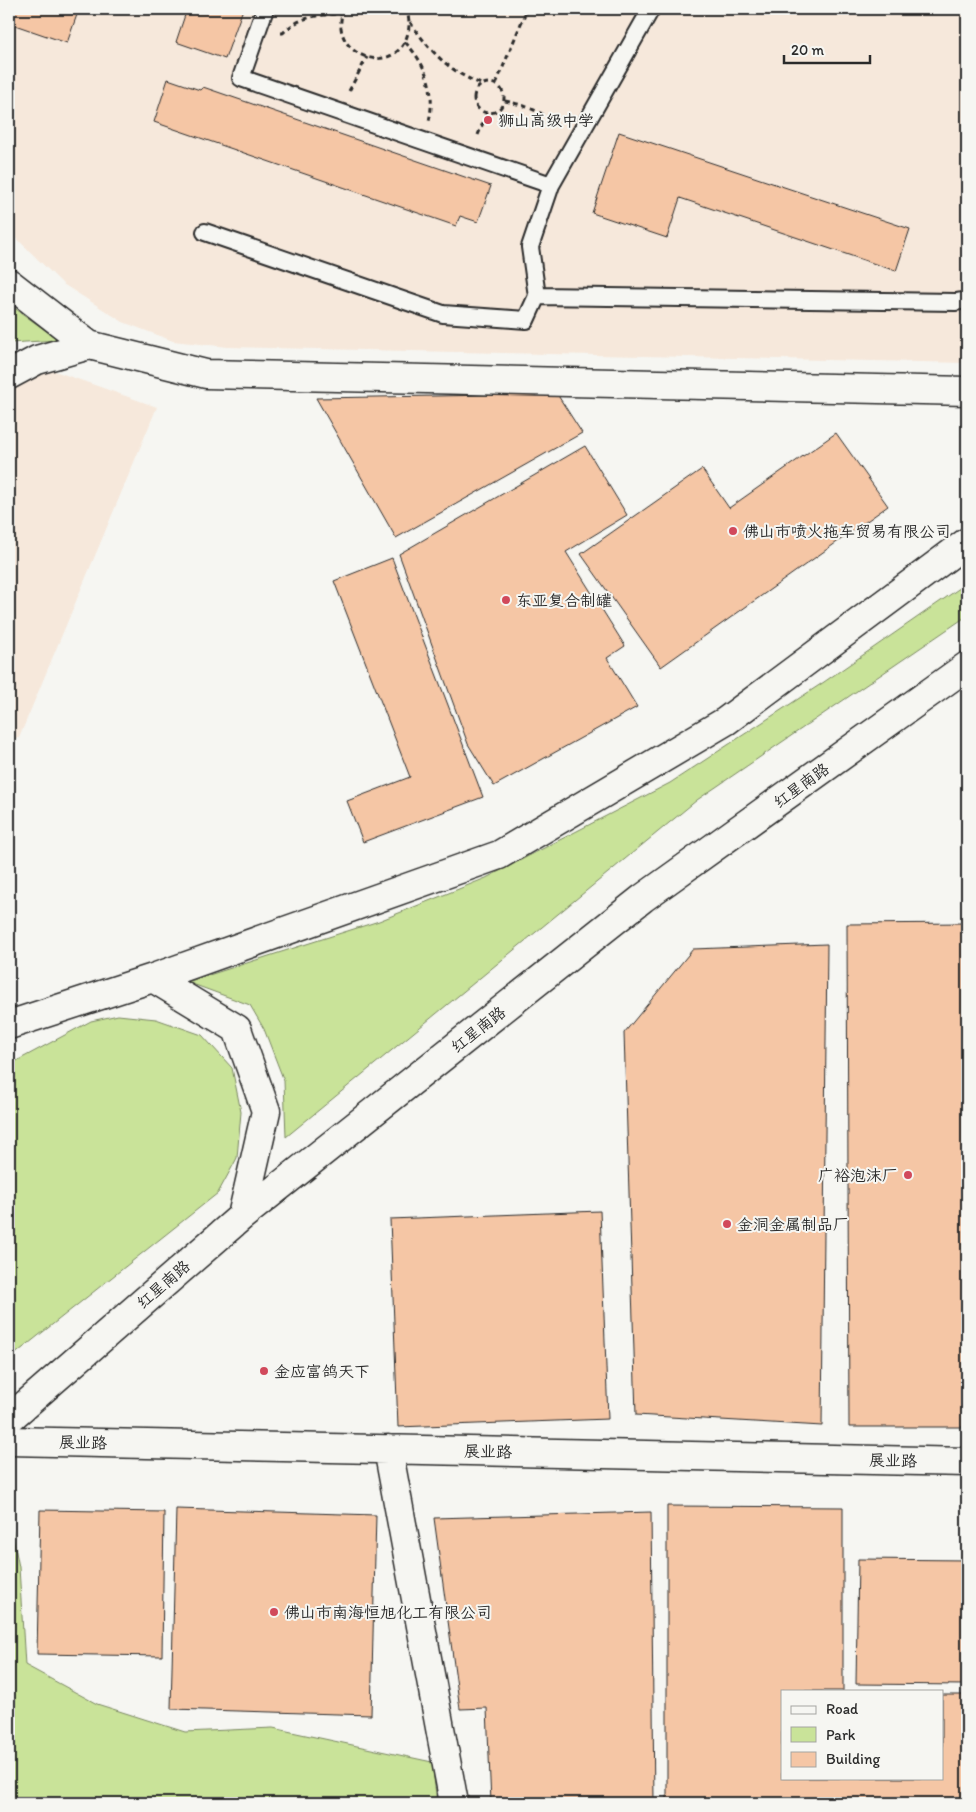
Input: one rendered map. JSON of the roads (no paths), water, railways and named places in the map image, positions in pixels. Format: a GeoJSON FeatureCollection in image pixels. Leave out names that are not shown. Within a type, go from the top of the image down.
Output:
{"type":"FeatureCollection","features":[{"type":"Feature","properties":{"kind":"main road"},"geometry":{"type":"LineString","coordinates":[[9,283],[89,345],[206,374],[967,391]]}},
{"type":"Feature","properties":{"kind":"main road"},"geometry":{"type":"LineString","coordinates":[[9,375],[38,360],[89,345]]}},
{"type":"Feature","properties":{"kind":"main road"},"geometry":{"type":"LineString","coordinates":[[9,1025],[153,978],[499,855],[726,721],[967,542]]}},
{"type":"Feature","properties":{"kind":"main road","name":"红星南路"},"geometry":{"type":"LineString","coordinates":[[9,1419],[242,1216],[643,898],[967,666]]}},
{"type":"Feature","properties":{"kind":"main road"},"geometry":{"type":"LineString","coordinates":[[153,978],[237,1029],[266,1111],[242,1216]]}},
{"type":"Feature","properties":{"kind":"main road","name":"展业路"},"geometry":{"type":"LineString","coordinates":[[9,1440],[967,1462]]}},
{"type":"Feature","properties":{"kind":"main road"},"geometry":{"type":"LineString","coordinates":[[388,1449],[454,1803]]}},
{"type":"Feature","properties":{"kind":"lane"},"geometry":{"type":"LineString","coordinates":[[265,9],[241,78],[551,185]]}},
{"type":"Feature","properties":{"kind":"lane"},"geometry":{"type":"LineString","coordinates":[[205,232],[443,314],[526,320],[537,296],[530,247],[551,185],[651,9]]}},
{"type":"Feature","properties":{"kind":"lane"},"geometry":{"type":"LineString","coordinates":[[537,296],[956,302],[967,300]]}},
{"type":"Feature","properties":{"kind":"place","name":"狮山高级中学"},"geometry":{"type":"Point","coordinates":[488,120]}},
{"type":"Feature","properties":{"kind":"place","name":"佛山市喷火拖车贸易有限公司"},"geometry":{"type":"Point","coordinates":[733,531]}},
{"type":"Feature","properties":{"kind":"place","name":"东亚复合制罐"},"geometry":{"type":"Point","coordinates":[506,600]}},
{"type":"Feature","properties":{"kind":"place","name":"广裕泡沫厂"},"geometry":{"type":"Point","coordinates":[908,1175]}},
{"type":"Feature","properties":{"kind":"place","name":"金洞金属制品厂"},"geometry":{"type":"Point","coordinates":[727,1224]}},
{"type":"Feature","properties":{"kind":"place","name":"金应富鸽天下"},"geometry":{"type":"Point","coordinates":[264,1371]}},
{"type":"Feature","properties":{"kind":"place","name":"佛山市南海恒旭化工有限公司"},"geometry":{"type":"Point","coordinates":[274,1612]}}]}
